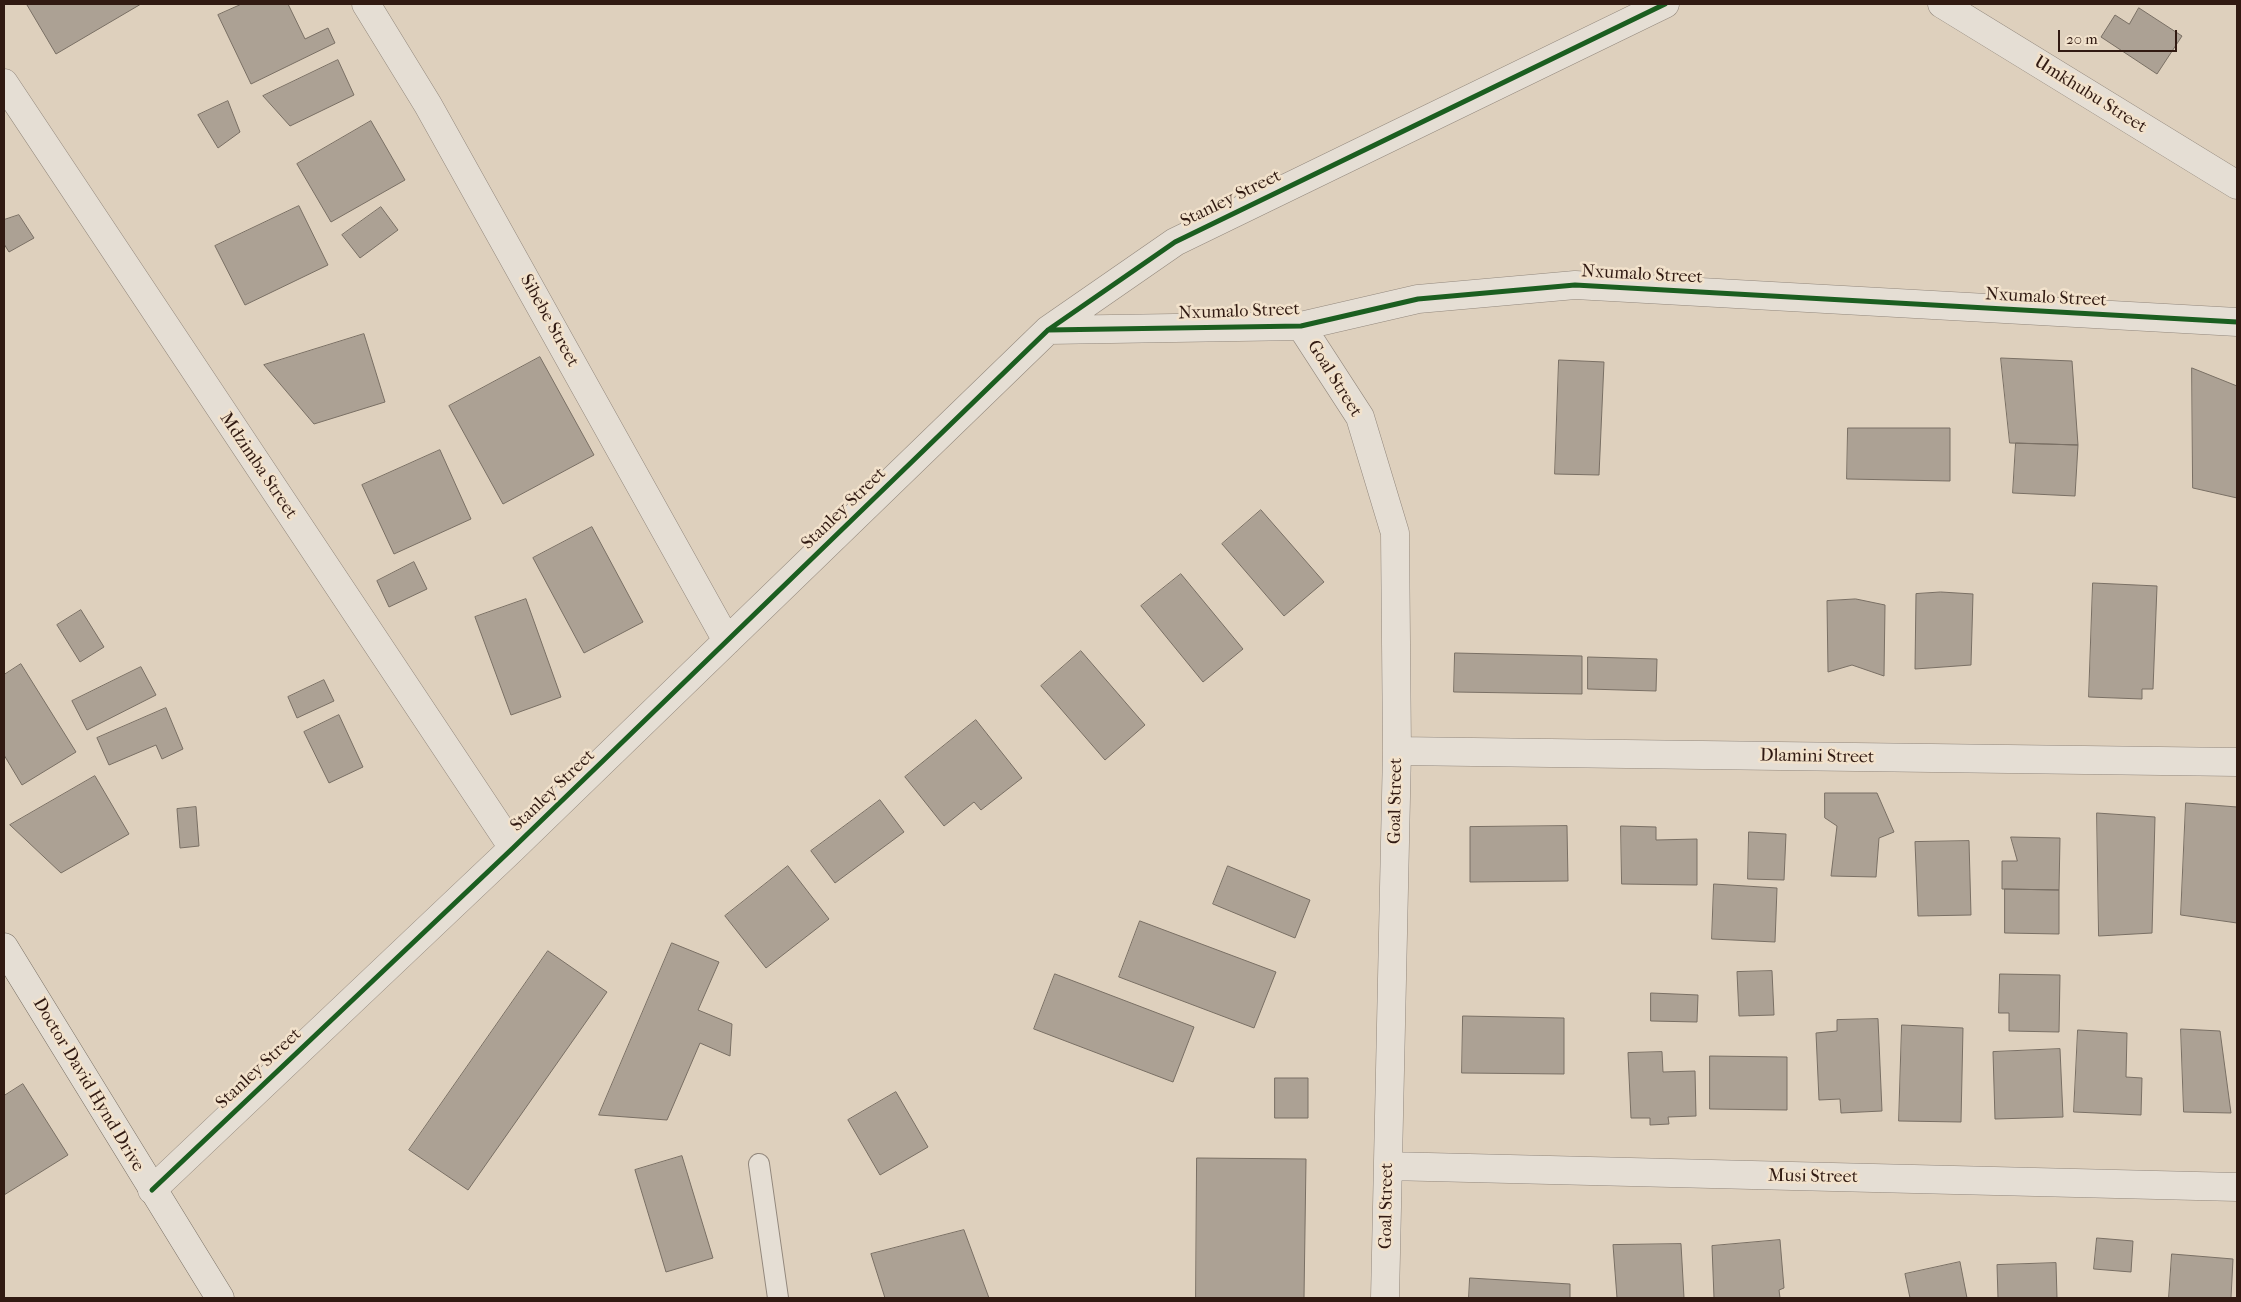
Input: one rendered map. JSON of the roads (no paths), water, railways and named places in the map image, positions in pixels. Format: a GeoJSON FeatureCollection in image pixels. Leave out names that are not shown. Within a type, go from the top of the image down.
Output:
{"type":"FeatureCollection","features":[{"type":"Feature","properties":{"kind":"street","name":"Sibebe Street"},"geometry":{"type":"LineString","coordinates":[[366,4],[428,105],[727,641]]}},
{"type":"Feature","properties":{"kind":"street","name":"Stanley Street"},"geometry":{"type":"LineString","coordinates":[[152,1190],[513,848],[1048,330],[1175,242],[1665,4]]}},
{"type":"Feature","properties":{"kind":"street","name":"Umkhubu Street"},"geometry":{"type":"LineString","coordinates":[[1942,4],[2237,186]]}},
{"type":"Feature","properties":{"kind":"street","name":"Mdzimba Street"},"geometry":{"type":"LineString","coordinates":[[4,83],[513,848]]}},
{"type":"Feature","properties":{"kind":"street","name":"Nxumalo Street"},"geometry":{"type":"LineString","coordinates":[[1048,330],[1301,326],[1418,299],[1575,285],[2237,322]]}},
{"type":"Feature","properties":{"kind":"street","name":"Goal Street"},"geometry":{"type":"LineString","coordinates":[[1301,326],[1360,417],[1395,533],[1397,751],[1385,1298]]}},
{"type":"Feature","properties":{"kind":"street","name":"Dlamini Street"},"geometry":{"type":"LineString","coordinates":[[1397,751],[2237,762]]}},
{"type":"Feature","properties":{"kind":"street","name":"Doctor David Hynd Drive"},"geometry":{"type":"LineString","coordinates":[[4,946],[220,1298]]}},
{"type":"Feature","properties":{"kind":"street","name":"Musi Street"},"geometry":{"type":"LineString","coordinates":[[1388,1166],[2237,1187]]}},
{"type":"Feature","properties":{"kind":"lane"},"geometry":{"type":"LineString","coordinates":[[759,1164],[778,1298]]}}]}
